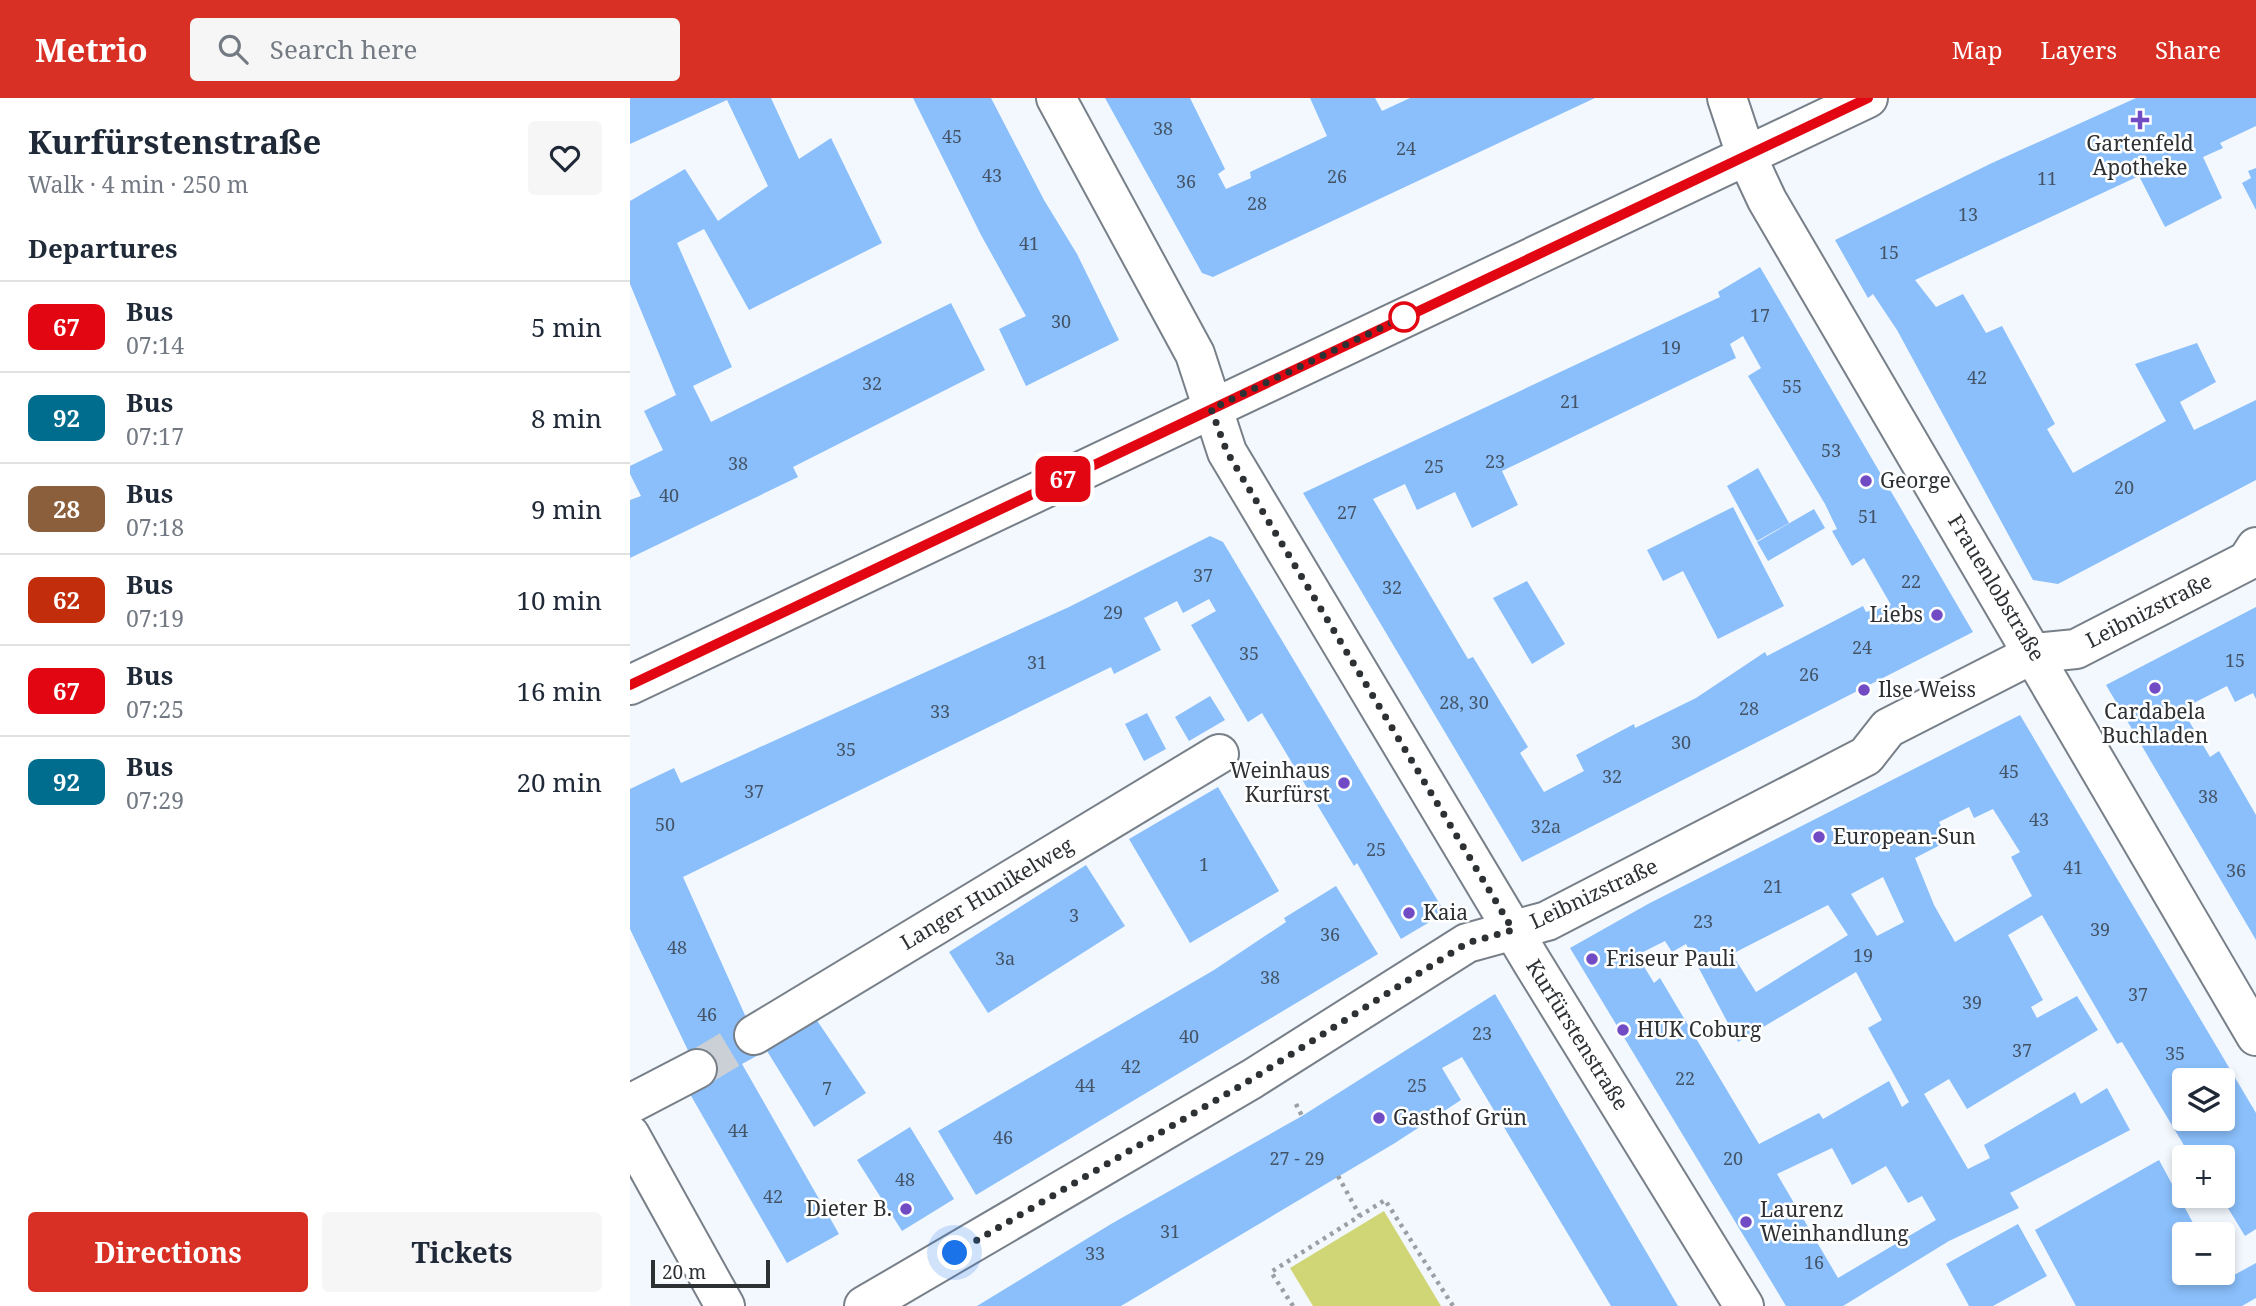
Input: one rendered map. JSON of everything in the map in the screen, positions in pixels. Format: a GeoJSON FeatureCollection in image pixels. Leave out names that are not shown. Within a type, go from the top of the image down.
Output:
{"type":"FeatureCollection","features":[{"type":"Feature","properties":{"kind":"street","name":"Kurfürstenstraße"},"geometry":{"type":"LineString","coordinates":[[1056,98],[1195,354],[1227,452],[1513,930],[1744,1306]]}},
{"type":"Feature","properties":{"kind":"street","name":"Frauenlobstraße"},"geometry":{"type":"LineString","coordinates":[[1727,98],[1746,155],[1767,200],[2035,653],[2256,1037]]}},
{"type":"Feature","properties":{"kind":"street"},"geometry":{"type":"LineString","coordinates":[[630,685],[1868,98]]}},
{"type":"Feature","properties":{"kind":"street","name":"Leibnizstraße"},"geometry":{"type":"LineString","coordinates":[[864,1306],[1252,1079],[1467,943],[1547,921],[1866,756],[1888,728],[2035,653],[2076,649],[2247,561],[2256,547]]}},
{"type":"Feature","properties":{"kind":"street","name":"Langer Hunikelweg"},"geometry":{"type":"LineString","coordinates":[[754,1034],[1219,754]]}},
{"type":"Feature","properties":{"kind":"street"},"geometry":{"type":"LineString","coordinates":[[630,1104],[697,1069]]}},
{"type":"Feature","properties":{"kind":"street"},"geometry":{"type":"LineString","coordinates":[[630,1135],[725,1306]]}},
{"type":"Feature","properties":{"kind":"path"},"geometry":{"type":"LineString","coordinates":[[1296,1104],[1302,1116]]}},
{"type":"Feature","properties":{"kind":"path"},"geometry":{"type":"LineString","coordinates":[[1338,1176],[1360,1216]]}},
{"type":"Feature","properties":{"kind":"path"},"geometry":{"type":"LineString","coordinates":[[1293,1306],[1271,1272],[1385,1199],[1453,1306]]}},
{"type":"Feature","properties":{"kind":"green space"},"geometry":{"type":"Polygon","coordinates":[[[1384,1211],[1441,1306],[1313,1306],[1290,1268],[1384,1211]]]}},
{"type":"Feature","properties":{"kind":"building"},"geometry":{"type":"Polygon","coordinates":[[[630,98],[771,98],[799,159],[831,138],[882,243],[749,310],[704,229],[677,243],[732,367],[693,386],[711,422],[951,303],[985,370],[793,467],[798,477],[630,558],[630,500],[641,496],[630,474],[630,466],[663,450],[644,411],[676,395],[630,284],[630,201],[685,169],[718,221],[768,186],[727,100],[630,144],[630,98]]]}},
{"type":"Feature","properties":{"kind":"building"},"geometry":{"type":"Polygon","coordinates":[[[913,98],[991,98],[1044,200],[1077,254],[1119,340],[1026,386],[999,329],[1026,316],[981,235],[913,98]]]}},
{"type":"Feature","properties":{"kind":"building"},"geometry":{"type":"Polygon","coordinates":[[[1105,98],[1190,98],[1225,169],[1218,174],[1226,189],[1251,178],[1250,172],[1327,136],[1310,98],[1375,98],[1382,111],[1410,98],[1595,98],[1213,277],[1202,273],[1105,98]]]}},
{"type":"Feature","properties":{"kind":"building"},"geometry":{"type":"Polygon","coordinates":[[[2136,98],[2256,98],[2256,126],[2220,143],[2223,148],[2203,157],[2222,198],[2165,227],[2139,176],[1915,280],[1936,307],[1963,294],[1986,333],[2002,326],[2055,424],[2047,429],[2073,473],[2166,421],[2135,364],[2197,343],[2216,382],[2180,402],[2194,430],[2256,400],[2256,480],[2058,584],[2033,580],[1897,330],[1873,294],[1868,298],[1835,240],[1992,163],[2136,98]]]}},
{"type":"Feature","properties":{"kind":"building"},"geometry":{"type":"Polygon","coordinates":[[[2256,168],[2256,210],[2242,183],[2251,178],[2248,171],[2256,168]]]}},
{"type":"Feature","properties":{"kind":"building"},"geometry":{"type":"Polygon","coordinates":[[[1760,267],[1973,632],[1522,862],[1303,493],[1720,297],[1718,292],[1760,267]],[[1743,336],[1730,344],[1736,358],[1502,471],[1518,505],[1472,528],[1455,492],[1417,510],[1405,484],[1373,499],[1468,659],[1473,657],[1528,747],[1520,753],[1544,792],[1584,771],[1576,755],[1634,724],[1635,728],[1696,698],[1765,652],[1767,656],[1863,606],[1866,612],[1891,605],[1864,558],[1852,566],[1832,531],[1837,529],[1825,504],[1748,376],[1761,368],[1743,336]]]}},
{"type":"Feature","properties":{"kind":"building"},"geometry":{"type":"Polygon","coordinates":[[[1758,468],[1789,523],[1757,541],[1727,486],[1758,468]]]}},
{"type":"Feature","properties":{"kind":"building"},"geometry":{"type":"Polygon","coordinates":[[[1733,507],[1784,606],[1718,639],[1683,571],[1663,581],[1647,550],[1733,507]]]}},
{"type":"Feature","properties":{"kind":"building"},"geometry":{"type":"Polygon","coordinates":[[[1814,509],[1825,528],[1768,561],[1757,542],[1814,509]]]}},
{"type":"Feature","properties":{"kind":"building"},"geometry":{"type":"Polygon","coordinates":[[[1210,536],[1223,542],[1441,906],[1438,917],[1401,939],[1357,863],[1354,866],[1262,713],[1248,722],[1191,625],[1216,611],[1209,599],[1183,613],[1177,601],[1144,618],[1161,650],[1114,674],[1111,667],[683,877],[762,1053],[742,1064],[839,1234],[787,1263],[690,1094],[705,1086],[630,929],[630,789],[674,768],[681,783],[1069,607],[1210,536]]]}},
{"type":"Feature","properties":{"kind":"building"},"geometry":{"type":"Polygon","coordinates":[[[1527,581],[1565,644],[1532,664],[1493,598],[1527,581]]]}},
{"type":"Feature","properties":{"kind":"building"},"geometry":{"type":"Polygon","coordinates":[[[2256,607],[2256,699],[2253,693],[2235,702],[2227,686],[2182,709],[2210,757],[2219,751],[2256,815],[2256,940],[2106,685],[2256,607]]]}},
{"type":"Feature","properties":{"kind":"building"},"geometry":{"type":"Polygon","coordinates":[[[1210,696],[1225,720],[1189,741],[1175,717],[1210,696]]]}},
{"type":"Feature","properties":{"kind":"building"},"geometry":{"type":"Polygon","coordinates":[[[1147,713],[1166,749],[1144,761],[1125,724],[1147,713]]]}},
{"type":"Feature","properties":{"kind":"building"},"geometry":{"type":"Polygon","coordinates":[[[2020,715],[2229,1068],[2172,1068],[2172,1125],[2122,1042],[2117,1044],[2042,915],[2008,935],[2043,1000],[2031,1007],[2037,1018],[2077,996],[2098,1030],[1967,1109],[1949,1079],[1924,1094],[1968,1169],[1990,1158],[1984,1145],[2075,1092],[2081,1104],[2107,1088],[2130,1130],[2010,1193],[2019,1208],[1949,1241],[1843,1306],[1786,1306],[1570,948],[1648,904],[2020,715]],[[1969,807],[1939,822],[1948,841],[1915,858],[1934,905],[1955,942],[2032,896],[2011,857],[2020,852],[1993,809],[1974,818],[1969,807]],[[1883,877],[1851,894],[1877,936],[1904,922],[1883,877]],[[1828,905],[1732,954],[1756,992],[1848,935],[1828,905]],[[1665,941],[1637,955],[1654,983],[1660,978],[1759,1144],[1819,1113],[1823,1119],[1889,1081],[1902,1107],[1909,1102],[1868,1028],[1882,1020],[1856,972],[1738,1042],[1686,944],[1672,952],[1665,941]],[[1832,1148],[1777,1174],[1838,1278],[1936,1220],[1922,1196],[1908,1203],[1886,1166],[1852,1185],[1832,1148]]]}},
{"type":"Feature","properties":{"kind":"building"},"geometry":{"type":"Polygon","coordinates":[[[1218,787],[1279,891],[1190,943],[1129,839],[1218,787]]]}},
{"type":"Feature","properties":{"kind":"building"},"geometry":{"type":"Polygon","coordinates":[[[1086,865],[1125,926],[988,1013],[949,952],[1086,865]]]}},
{"type":"Feature","properties":{"kind":"building"},"geometry":{"type":"Polygon","coordinates":[[[1336,886],[1378,954],[976,1195],[938,1131],[1214,970],[1286,922],[1284,918],[1336,886]]]}},
{"type":"Feature","properties":{"kind":"building"},"geometry":{"type":"Polygon","coordinates":[[[1495,994],[1678,1306],[1611,1306],[1462,1057],[1442,1068],[1461,1100],[1395,1143],[1121,1306],[977,1306],[1111,1224],[1302,1116],[1495,994]]]}},
{"type":"Feature","properties":{"kind":"building"},"geometry":{"type":"Polygon","coordinates":[[[816,1019],[866,1093],[814,1127],[767,1051],[816,1019]]]}},
{"type":"Feature","properties":{"kind":"building"},"geometry":{"type":"Polygon","coordinates":[[[2235,1078],[2256,1113],[2256,1229],[2245,1236],[2228,1208],[2235,1208],[2235,1145],[2184,1145],[2175,1131],[2235,1131],[2235,1078]]]}},
{"type":"Feature","properties":{"kind":"building"},"geometry":{"type":"Polygon","coordinates":[[[910,1127],[954,1199],[902,1231],[857,1160],[910,1127]]]}},
{"type":"Feature","properties":{"kind":"building"},"geometry":{"type":"Polygon","coordinates":[[[2159,1160],[2172,1184],[2172,1208],[2185,1208],[2193,1222],[2172,1222],[2172,1285],[2235,1285],[2235,1275],[2256,1263],[2256,1298],[2242,1306],[2076,1306],[2035,1230],[2159,1160]]]}},
{"type":"Feature","properties":{"kind":"building"},"geometry":{"type":"Polygon","coordinates":[[[2018,1224],[2047,1276],[1993,1306],[1969,1306],[1946,1264],[2018,1224]]]}},
{"type":"Feature","properties":{"kind":"tunnel"},"geometry":{"type":"LineString","coordinates":[[697,1069],[754,1035]]}},
{"type":"Feature","properties":{"kind":"bus line","name":"67"},"geometry":{"type":"LineString","coordinates":[[630,685],[1868,98]]}},
{"type":"Feature","properties":{"kind":"place","name":"Gartenfeld Apotheke"},"geometry":{"type":"Point","coordinates":[2140,120]}},
{"type":"Feature","properties":{"kind":"place","name":"George"},"geometry":{"type":"Point","coordinates":[1866,481]}},
{"type":"Feature","properties":{"kind":"place","name":"Liebs"},"geometry":{"type":"Point","coordinates":[1937,615]}},
{"type":"Feature","properties":{"kind":"place","name":"Cardabela Buchladen"},"geometry":{"type":"Point","coordinates":[2155,688]}},
{"type":"Feature","properties":{"kind":"place","name":"Ilse Weiss"},"geometry":{"type":"Point","coordinates":[1864,690]}},
{"type":"Feature","properties":{"kind":"place","name":"Weinhaus Kurfürst"},"geometry":{"type":"Point","coordinates":[1344,783]}},
{"type":"Feature","properties":{"kind":"place","name":"European-Sun"},"geometry":{"type":"Point","coordinates":[1819,837]}},
{"type":"Feature","properties":{"kind":"place","name":"Kaia"},"geometry":{"type":"Point","coordinates":[1409,913]}},
{"type":"Feature","properties":{"kind":"place","name":"Friseur Pauli"},"geometry":{"type":"Point","coordinates":[1592,959]}},
{"type":"Feature","properties":{"kind":"place","name":"HUK Coburg"},"geometry":{"type":"Point","coordinates":[1623,1030]}},
{"type":"Feature","properties":{"kind":"place","name":"Gasthof Grün"},"geometry":{"type":"Point","coordinates":[1379,1118]}},
{"type":"Feature","properties":{"kind":"place","name":"Dieter B."},"geometry":{"type":"Point","coordinates":[906,1209]}},
{"type":"Feature","properties":{"kind":"place","name":"Laurenz Weinhandlung"},"geometry":{"type":"Point","coordinates":[1746,1222]}},
{"type":"Feature","properties":{"kind":"route"},"geometry":{"type":"LineString","coordinates":[[955,1253],[1252,1079],[1467,943],[1513,930],[1227,452],[1211,409],[1406,316],[1404,317]]}}]}
